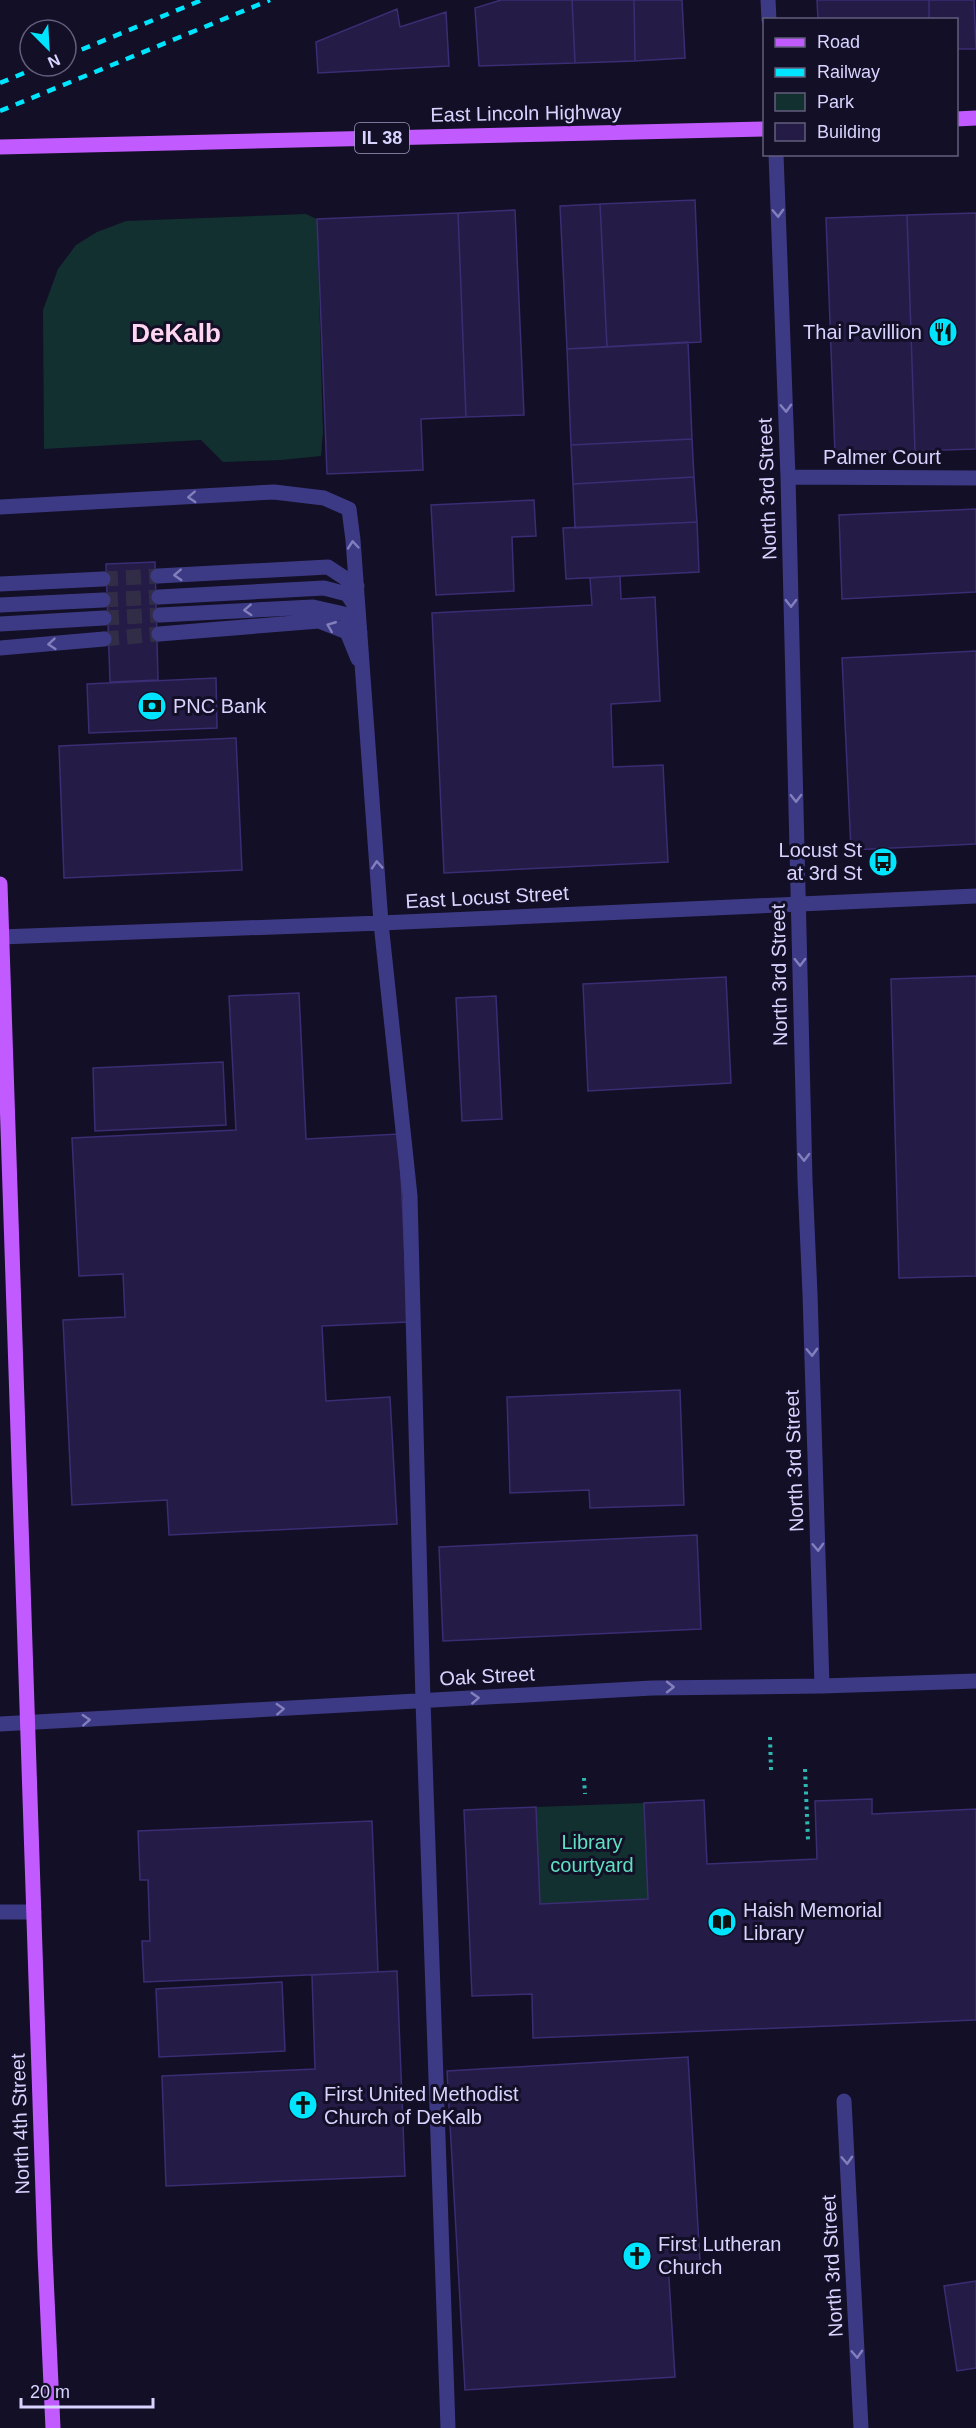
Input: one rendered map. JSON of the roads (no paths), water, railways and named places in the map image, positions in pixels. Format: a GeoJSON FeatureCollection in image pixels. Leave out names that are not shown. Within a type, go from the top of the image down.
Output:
{"type":"FeatureCollection","features":[{"type":"Feature","properties":{"kind":"main road"},"geometry":{"type":"LineString","coordinates":[[958,119],[976,118]]}},
{"type":"Feature","properties":{"kind":"main road","name":"East Lincoln Highway"},"geometry":{"type":"LineString","coordinates":[[0,147],[763,129]]}},
{"type":"Feature","properties":{"kind":"main road","name":"North 4th Street"},"geometry":{"type":"LineString","coordinates":[[0,884],[27,1723],[54,2428]]}},
{"type":"Feature","properties":{"kind":"street"},"geometry":{"type":"LineString","coordinates":[[768,0],[769,18]]}},
{"type":"Feature","properties":{"kind":"street","name":"North 3rd Street"},"geometry":{"type":"LineString","coordinates":[[776,156],[788,477],[805,1179],[822,1686]]}},
{"type":"Feature","properties":{"kind":"street","name":"Palmer Court"},"geometry":{"type":"LineString","coordinates":[[788,477],[976,478]]}},
{"type":"Feature","properties":{"kind":"street"},"geometry":{"type":"LineString","coordinates":[[0,507],[274,492],[324,498],[349,509],[357,586],[381,923],[410,1196],[423,1701],[448,2428]]}},
{"type":"Feature","properties":{"kind":"street"},"geometry":{"type":"LineString","coordinates":[[158,576],[328,567],[357,586]]}},
{"type":"Feature","properties":{"kind":"street"},"geometry":{"type":"LineString","coordinates":[[0,584],[104,579]]}},
{"type":"Feature","properties":{"kind":"street"},"geometry":{"type":"LineString","coordinates":[[159,597],[324,588],[346,594],[358,610]]}},
{"type":"Feature","properties":{"kind":"street"},"geometry":{"type":"LineString","coordinates":[[0,605],[103,600]]}},
{"type":"Feature","properties":{"kind":"street"},"geometry":{"type":"LineString","coordinates":[[160,615],[313,607],[344,614],[360,632]]}},
{"type":"Feature","properties":{"kind":"street"},"geometry":{"type":"LineString","coordinates":[[0,624],[104,618]]}},
{"type":"Feature","properties":{"kind":"street"},"geometry":{"type":"LineString","coordinates":[[159,634],[319,621],[346,632],[363,670]]}},
{"type":"Feature","properties":{"kind":"street"},"geometry":{"type":"LineString","coordinates":[[0,648],[104,639]]}},
{"type":"Feature","properties":{"kind":"street","name":"East Locust Street"},"geometry":{"type":"LineString","coordinates":[[1,937],[381,923],[976,896]]}},
{"type":"Feature","properties":{"kind":"street","name":"Oak Street"},"geometry":{"type":"LineString","coordinates":[[0,1724],[652,1688],[976,1681]]}},
{"type":"Feature","properties":{"kind":"street"},"geometry":{"type":"LineString","coordinates":[[0,1912],[34,1912]]}},
{"type":"Feature","properties":{"kind":"street","name":"North 3rd Street"},"geometry":{"type":"LineString","coordinates":[[844,2101],[861,2428]]}},
{"type":"Feature","properties":{"kind":"tunnel"},"geometry":{"type":"LineString","coordinates":[[103,579],[158,576]]}},
{"type":"Feature","properties":{"kind":"tunnel"},"geometry":{"type":"LineString","coordinates":[[103,600],[159,597]]}},
{"type":"Feature","properties":{"kind":"tunnel"},"geometry":{"type":"LineString","coordinates":[[104,618],[160,615]]}},
{"type":"Feature","properties":{"kind":"tunnel"},"geometry":{"type":"LineString","coordinates":[[104,639],[159,634]]}},
{"type":"Feature","properties":{"kind":"railway"},"geometry":{"type":"LineString","coordinates":[[78,51],[202,0]]}},
{"type":"Feature","properties":{"kind":"railway"},"geometry":{"type":"LineString","coordinates":[[0,111],[270,0]]}},
{"type":"Feature","properties":{"kind":"railway"},"geometry":{"type":"LineString","coordinates":[[0,83],[18,76]]}},
{"type":"Feature","properties":{"kind":"place","name":"Thai Pavillion"},"geometry":{"type":"Point","coordinates":[943,332]}},
{"type":"Feature","properties":{"kind":"place","name":"PNC Bank"},"geometry":{"type":"Point","coordinates":[152,706]}},
{"type":"Feature","properties":{"kind":"place","name":"Locust St at 3rd St"},"geometry":{"type":"Point","coordinates":[883,862]}},
{"type":"Feature","properties":{"kind":"place","name":"Haish Memorial Library"},"geometry":{"type":"Point","coordinates":[722,1922]}},
{"type":"Feature","properties":{"kind":"place","name":"First United Methodist Church of DeKalb"},"geometry":{"type":"Point","coordinates":[303,2105]}},
{"type":"Feature","properties":{"kind":"place","name":"First Lutheran Church"},"geometry":{"type":"Point","coordinates":[637,2256]}},
{"type":"Feature","properties":{"kind":"district","name":"DeKalb"},"geometry":{"type":"Point","coordinates":[176,333]}},
{"type":"Feature","properties":{"kind":"park label","name":"Library courtyard"},"geometry":{"type":"Point","coordinates":[592,1854]}}]}
